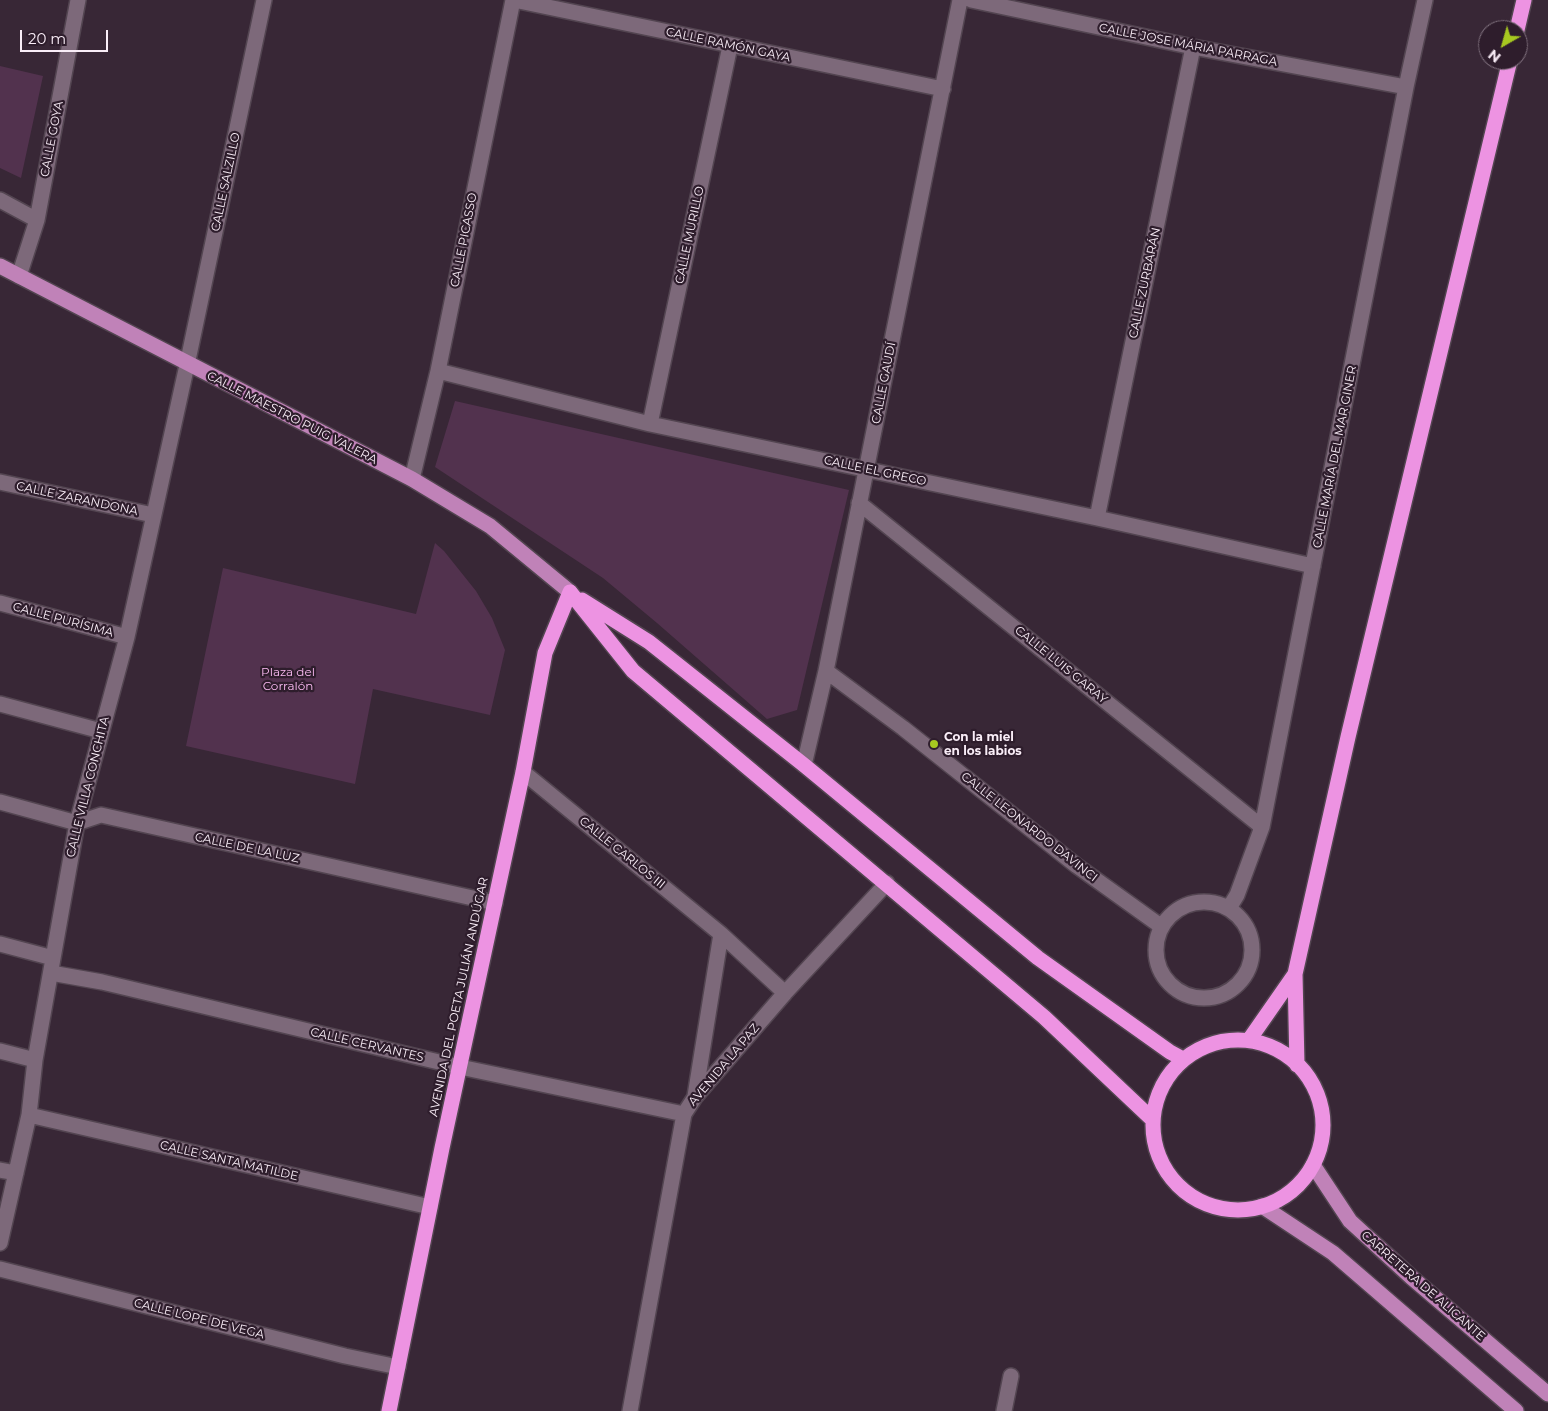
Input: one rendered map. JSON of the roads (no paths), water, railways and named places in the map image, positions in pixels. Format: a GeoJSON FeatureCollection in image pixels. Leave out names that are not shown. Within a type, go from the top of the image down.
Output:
{"type":"FeatureCollection","features":[{"type":"Feature","properties":{"kind":"highway"},"geometry":{"type":"LineString","coordinates":[[1519,20],[1524,0]]}},
{"type":"Feature","properties":{"kind":"highway"},"geometry":{"type":"LineString","coordinates":[[1297,1064],[1295,974],[1350,727],[1508,70]]}},
{"type":"Feature","properties":{"kind":"highway"},"geometry":{"type":"LineString","coordinates":[[570,592],[649,642],[804,765],[1038,958],[1170,1052],[1183,1059]]}},
{"type":"Feature","properties":{"kind":"highway"},"geometry":{"type":"LineString","coordinates":[[570,592],[633,671],[1044,1016],[1153,1120]]}},
{"type":"Feature","properties":{"kind":"highway","name":"AVENIDA DEL POETA JULIÁN ANDÚGAR"},"geometry":{"type":"LineString","coordinates":[[389,1411],[430,1207],[523,772],[546,653],[570,592]]}},
{"type":"Feature","properties":{"kind":"highway"},"geometry":{"type":"LineString","coordinates":[[1249,1040],[1295,974]]}},
{"type":"Feature","properties":{"kind":"highway"},"geometry":{"type":"LineString","coordinates":[[1249,1040],[1275,1048],[1297,1064],[1311,1082],[1320,1102],[1323,1124],[1321,1145],[1313,1165],[1300,1184],[1282,1198],[1262,1206],[1235,1210],[1208,1205],[1185,1192],[1167,1172],[1155,1147],[1153,1120],[1157,1097],[1167,1076],[1183,1059],[1203,1047],[1226,1041],[1249,1040]]}},
{"type":"Feature","properties":{"kind":"main road","name":"CALLE MAESTRO PUIG VALERA"},"geometry":{"type":"LineString","coordinates":[[0,266],[412,479],[490,526],[570,592]]}},
{"type":"Feature","properties":{"kind":"main road","name":"CARRETERA DE ALICANTE"},"geometry":{"type":"LineString","coordinates":[[1313,1165],[1350,1221],[1411,1277],[1548,1394]]}},
{"type":"Feature","properties":{"kind":"main road"},"geometry":{"type":"LineString","coordinates":[[1262,1206],[1333,1253],[1516,1411]]}},
{"type":"Feature","properties":{"kind":"street","name":"CALLE GOYA"},"geometry":{"type":"LineString","coordinates":[[19,276],[37,220],[78,0]]}},
{"type":"Feature","properties":{"kind":"street","name":"CALLE SALZILLO"},"geometry":{"type":"LineString","coordinates":[[187,364],[264,0]]}},
{"type":"Feature","properties":{"kind":"street","name":"CALLE RAMÓN GAYA"},"geometry":{"type":"LineString","coordinates":[[513,0],[943,89]]}},
{"type":"Feature","properties":{"kind":"street","name":"CALLE PICASSO"},"geometry":{"type":"LineString","coordinates":[[412,479],[438,371],[513,0]]}},
{"type":"Feature","properties":{"kind":"street","name":"CALLE GAUDÍ"},"geometry":{"type":"LineString","coordinates":[[804,765],[826,671],[960,0]]}},
{"type":"Feature","properties":{"kind":"street","name":"CALLE JOSE MÁRIA PARRAGA"},"geometry":{"type":"LineString","coordinates":[[971,0],[1193,47],[1384,81],[1406,87]]}},
{"type":"Feature","properties":{"kind":"street","name":"CALLE MARÍA DEL MAR GINER"},"geometry":{"type":"LineString","coordinates":[[1229,908],[1237,895],[1262,827],[1406,87],[1425,0]]}},
{"type":"Feature","properties":{"kind":"street","name":"CALLE MURILLO"},"geometry":{"type":"LineString","coordinates":[[650,424],[730,46]]}},
{"type":"Feature","properties":{"kind":"street","name":"CALLE ZURBARÁN"},"geometry":{"type":"LineString","coordinates":[[1097,518],[1193,47]]}},
{"type":"Feature","properties":{"kind":"street"},"geometry":{"type":"LineString","coordinates":[[0,200],[37,220]]}},
{"type":"Feature","properties":{"kind":"street","name":"CALLE VILLA CONCHITA"},"geometry":{"type":"LineString","coordinates":[[0,1243],[29,1115],[35,1060],[77,823],[127,636],[187,364]]}},
{"type":"Feature","properties":{"kind":"street","name":"CALLE EL GRECO"},"geometry":{"type":"LineString","coordinates":[[438,371],[650,424],[1097,518],[1314,566]]}},
{"type":"Feature","properties":{"kind":"street","name":"CALLE ZARANDONA"},"geometry":{"type":"LineString","coordinates":[[0,482],[153,516]]}},
{"type":"Feature","properties":{"kind":"street","name":"CALLE LUIS GARAY"},"geometry":{"type":"LineString","coordinates":[[859,503],[1262,827]]}},
{"type":"Feature","properties":{"kind":"street","name":"CALLE PURÍSIMA"},"geometry":{"type":"LineString","coordinates":[[0,603],[127,636]]}},
{"type":"Feature","properties":{"kind":"street","name":"CALLE LEONARDO DAVINCI"},"geometry":{"type":"LineString","coordinates":[[826,671],[903,728],[1076,866],[1162,927]]}},
{"type":"Feature","properties":{"kind":"street"},"geometry":{"type":"LineString","coordinates":[[0,704],[102,731]]}},
{"type":"Feature","properties":{"kind":"street","name":"CALLE CARLOS III"},"geometry":{"type":"LineString","coordinates":[[523,772],[721,934],[785,993]]}},
{"type":"Feature","properties":{"kind":"street"},"geometry":{"type":"LineString","coordinates":[[0,802],[77,823]]}},
{"type":"Feature","properties":{"kind":"street","name":"CALLE DE LA LUZ"},"geometry":{"type":"LineString","coordinates":[[77,823],[101,816],[495,902]]}},
{"type":"Feature","properties":{"kind":"street","name":"AVENIDA LA PAZ"},"geometry":{"type":"LineString","coordinates":[[630,1411],[684,1114],[694,1098],[785,993],[887,883]]}},
{"type":"Feature","properties":{"kind":"street"},"geometry":{"type":"LineString","coordinates":[[1199,902],[1214,903],[1229,908],[1241,918],[1249,932],[1252,948],[1250,964],[1243,978],[1232,989],[1217,996],[1202,998],[1186,994],[1172,986],[1163,973],[1157,958],[1157,942],[1162,927],[1172,915],[1184,906],[1199,902]]}},
{"type":"Feature","properties":{"kind":"street"},"geometry":{"type":"LineString","coordinates":[[694,1098],[721,934]]}},
{"type":"Feature","properties":{"kind":"street"},"geometry":{"type":"LineString","coordinates":[[0,944],[53,958]]}},
{"type":"Feature","properties":{"kind":"street","name":"CALLE CERVANTES"},"geometry":{"type":"LineString","coordinates":[[51,974],[102,982],[460,1067],[684,1114]]}},
{"type":"Feature","properties":{"kind":"street"},"geometry":{"type":"LineString","coordinates":[[0,1051],[35,1060]]}},
{"type":"Feature","properties":{"kind":"street","name":"CALLE SANTA MATILDE"},"geometry":{"type":"LineString","coordinates":[[29,1115],[430,1207]]}},
{"type":"Feature","properties":{"kind":"street"},"geometry":{"type":"LineString","coordinates":[[0,1170],[16,1173]]}},
{"type":"Feature","properties":{"kind":"street","name":"CALLE LOPE DE VEGA"},"geometry":{"type":"LineString","coordinates":[[0,1269],[345,1356],[398,1367]]}},
{"type":"Feature","properties":{"kind":"street"},"geometry":{"type":"LineString","coordinates":[[1004,1411],[1011,1376]]}},
{"type":"Feature","properties":{"kind":"place","name":"Con la miel en los labios"},"geometry":{"type":"Point","coordinates":[934,744]}},
{"type":"Feature","properties":{"kind":"park label","name":"Plaza del Corralón"},"geometry":{"type":"Point","coordinates":[288,679]}}]}
